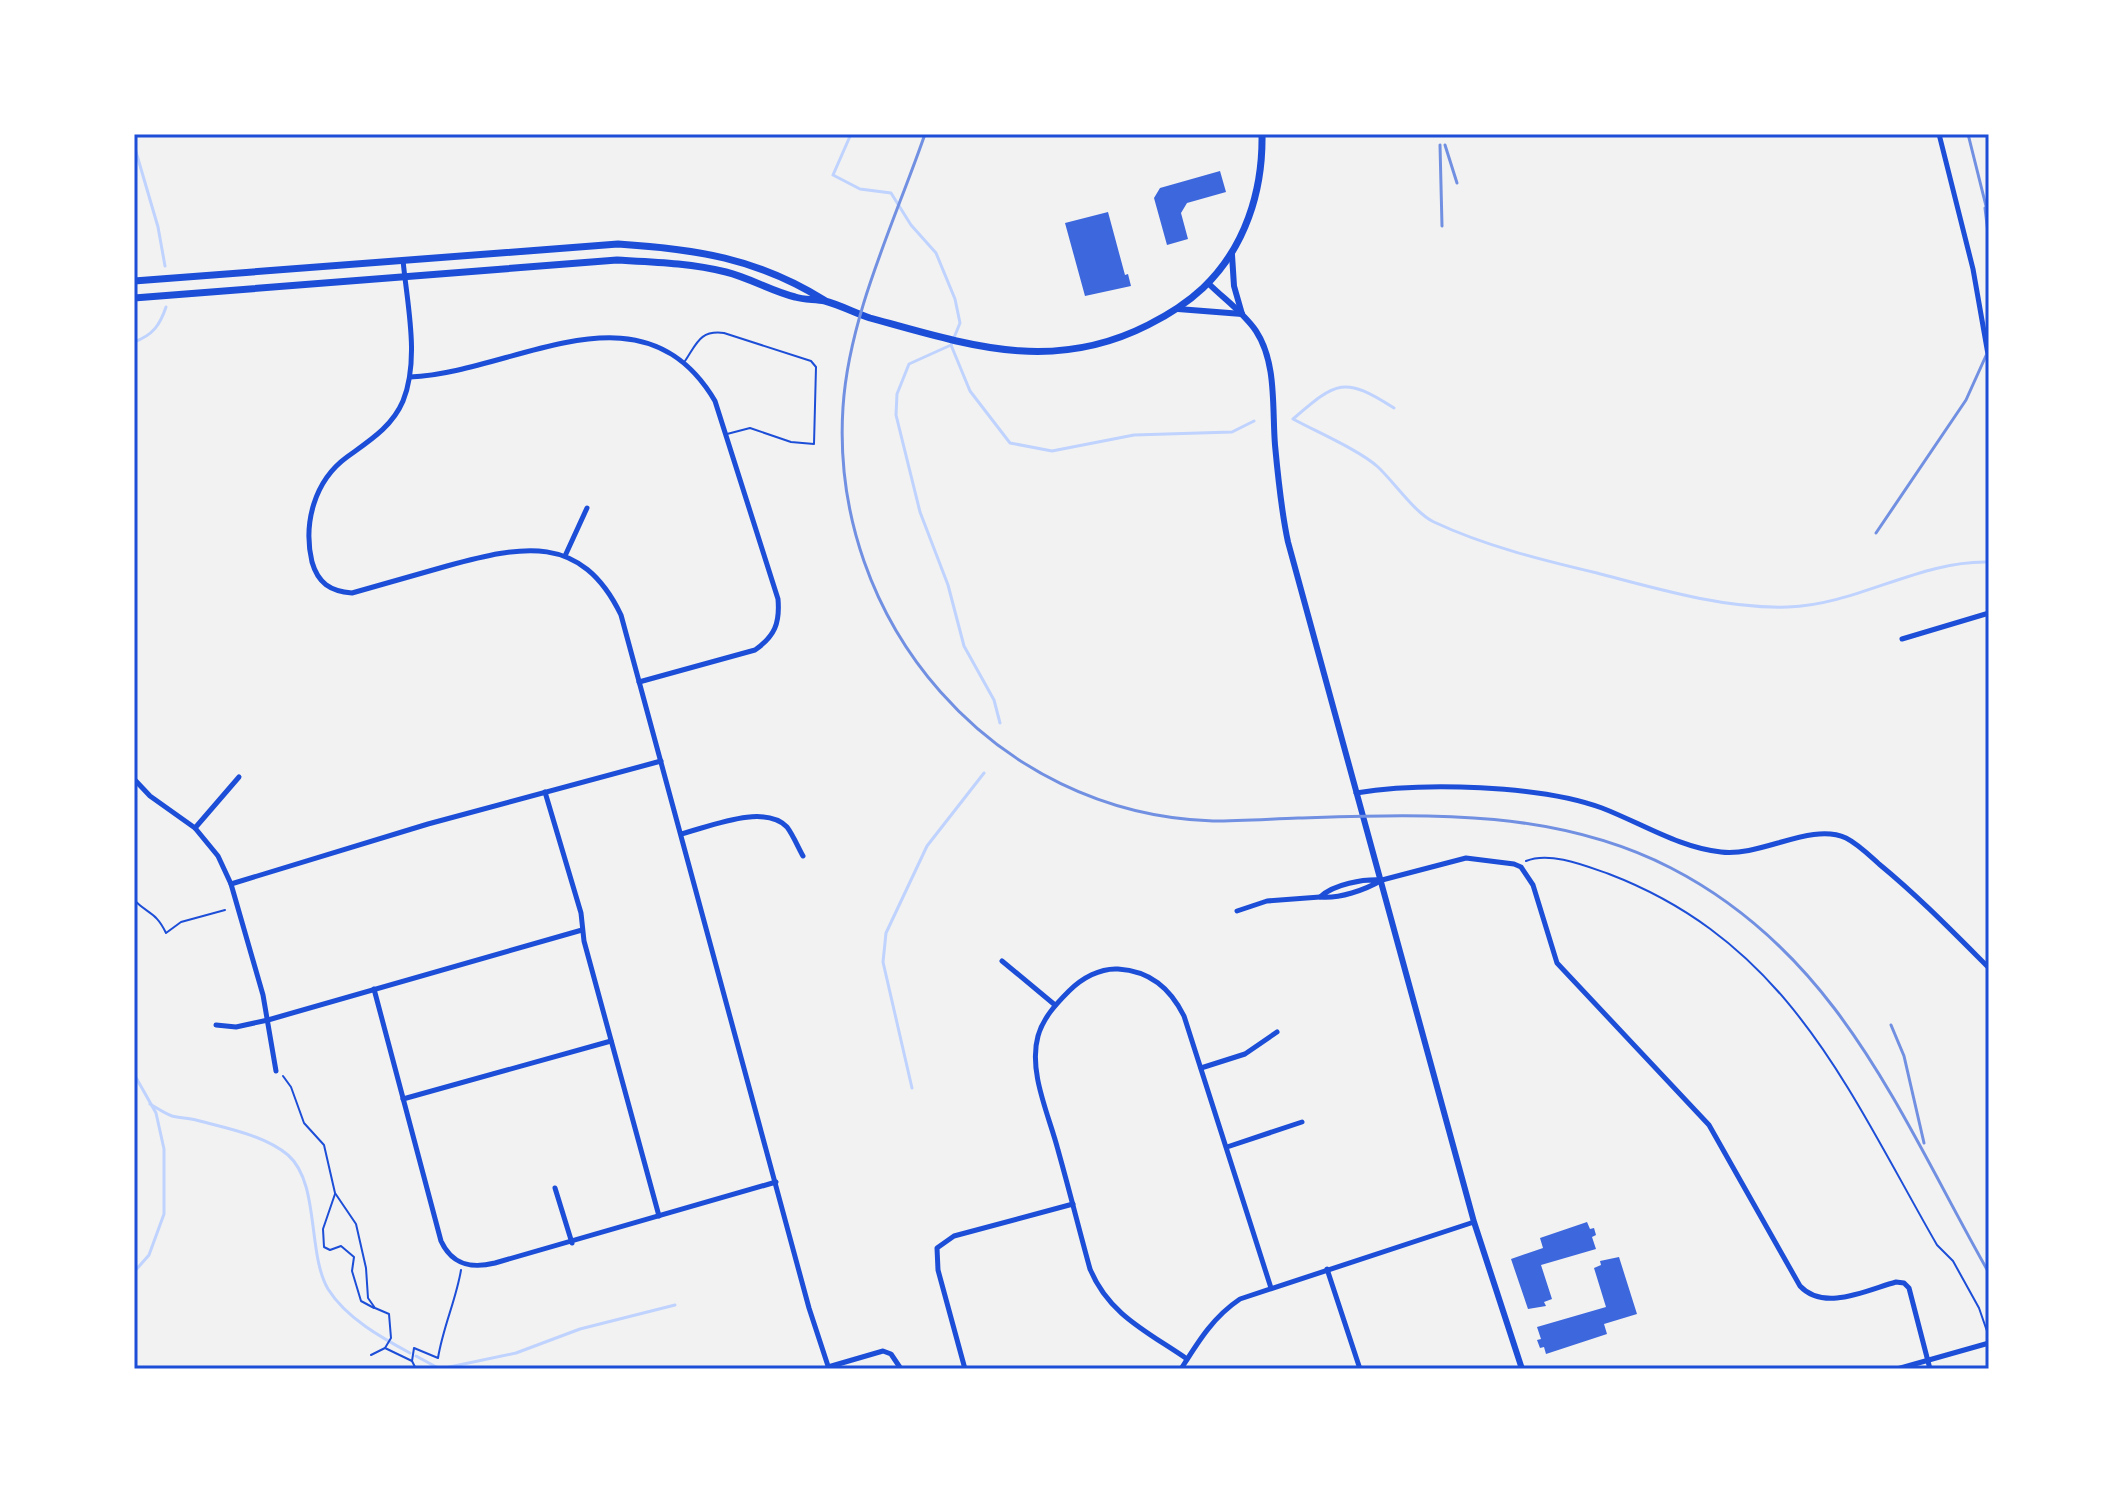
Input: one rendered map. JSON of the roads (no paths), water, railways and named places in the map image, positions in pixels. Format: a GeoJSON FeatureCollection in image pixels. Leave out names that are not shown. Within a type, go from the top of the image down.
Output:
{"type":"FeatureCollection","features":[{"type":"Feature","properties":{"kind":"main road"},"geometry":{"type":"LineString","coordinates":[[134,281],[618,244],[680,248],[729,258],[766,271],[800,285],[826,301],[906,328],[976,345],[1029,353],[1066,352],[1125,336],[1178,309],[1208,283],[1232,255],[1245,229],[1263,154],[1262,134]]}},
{"type":"Feature","properties":{"kind":"main road"},"geometry":{"type":"LineString","coordinates":[[134,298],[617,260],[680,264],[727,272],[796,298],[826,301]]}},
{"type":"Feature","properties":{"kind":"street"},"geometry":{"type":"LineString","coordinates":[[1939,134],[1973,269],[1989,360]]}},
{"type":"Feature","properties":{"kind":"street"},"geometry":{"type":"LineString","coordinates":[[1232,255],[1234,286],[1242,314]]}},
{"type":"Feature","properties":{"kind":"street"},"geometry":{"type":"LineString","coordinates":[[403,260],[410,377],[402,402],[390,422],[371,441],[344,459],[327,477],[316,497],[309,522],[309,547],[315,571],[322,583],[336,592],[352,593],[501,551],[544,551],[565,556],[599,581],[612,597],[621,615],[809,1308],[828,1368],[883,1351],[895,1357],[901,1369]]}},
{"type":"Feature","properties":{"kind":"street"},"geometry":{"type":"LineString","coordinates":[[1208,283],[1242,314],[1266,351],[1285,531],[1474,1222],[1522,1369]]}},
{"type":"Feature","properties":{"kind":"street"},"geometry":{"type":"LineString","coordinates":[[1178,309],[1242,314]]}},
{"type":"Feature","properties":{"kind":"street"},"geometry":{"type":"LineString","coordinates":[[410,377],[435,376],[556,343],[606,338],[637,340],[664,349],[685,361],[702,379],[715,401],[726,434],[778,599],[780,615],[768,641],[755,650],[639,682]]}},
{"type":"Feature","properties":{"kind":"street"},"geometry":{"type":"LineString","coordinates":[[565,556],[587,508]]}},
{"type":"Feature","properties":{"kind":"street"},"geometry":{"type":"LineString","coordinates":[[1902,639],[1989,613]]}},
{"type":"Feature","properties":{"kind":"street"},"geometry":{"type":"LineString","coordinates":[[231,884],[661,761]]}},
{"type":"Feature","properties":{"kind":"street"},"geometry":{"type":"LineString","coordinates":[[195,828],[239,777]]}},
{"type":"Feature","properties":{"kind":"street"},"geometry":{"type":"LineString","coordinates":[[134,779],[150,796],[195,828],[218,856],[231,884],[268,1020],[276,1071]]}},
{"type":"Feature","properties":{"kind":"street"},"geometry":{"type":"LineString","coordinates":[[1356,793],[1398,788],[1528,792],[1600,807],[1698,848],[1721,853],[1757,850],[1812,835],[1844,837],[1918,897],[1989,968]]}},
{"type":"Feature","properties":{"kind":"street"},"geometry":{"type":"LineString","coordinates":[[545,792],[581,913],[582,930],[659,1216]]}},
{"type":"Feature","properties":{"kind":"street"},"geometry":{"type":"LineString","coordinates":[[681,834],[748,816],[763,816],[787,828],[803,856]]}},
{"type":"Feature","properties":{"kind":"street"},"geometry":{"type":"LineString","coordinates":[[1237,911],[1267,901],[1320,897],[1327,891],[1368,879],[1382,880],[1466,858],[1518,865],[1533,885],[1557,963],[1709,1125],[1800,1286],[1810,1295],[1825,1299],[1896,1282],[1904,1283],[1909,1288],[1930,1369]]}},
{"type":"Feature","properties":{"kind":"street"},"geometry":{"type":"LineString","coordinates":[[216,1025],[236,1027],[268,1020],[582,930]]}},
{"type":"Feature","properties":{"kind":"street"},"geometry":{"type":"LineString","coordinates":[[1002,961],[1055,1005]]}},
{"type":"Feature","properties":{"kind":"street"},"geometry":{"type":"LineString","coordinates":[[1187,1359],[1118,1312],[1106,1300],[1090,1269],[1036,1071],[1038,1035],[1055,1005],[1076,984],[1092,974],[1111,969],[1148,975],[1176,998],[1271,1288]]}},
{"type":"Feature","properties":{"kind":"street"},"geometry":{"type":"LineString","coordinates":[[374,989],[441,1241],[450,1255],[462,1264],[479,1267],[572,1243],[776,1182]]}},
{"type":"Feature","properties":{"kind":"street"},"geometry":{"type":"LineString","coordinates":[[1201,1068],[1245,1054],[1277,1032]]}},
{"type":"Feature","properties":{"kind":"street"},"geometry":{"type":"LineString","coordinates":[[403,1099],[611,1041]]}},
{"type":"Feature","properties":{"kind":"street"},"geometry":{"type":"LineString","coordinates":[[1227,1147],[1302,1122]]}},
{"type":"Feature","properties":{"kind":"street"},"geometry":{"type":"LineString","coordinates":[[555,1188],[572,1243]]}},
{"type":"Feature","properties":{"kind":"street"},"geometry":{"type":"LineString","coordinates":[[965,1369],[938,1270],[937,1248],[954,1236],[1073,1204]]}},
{"type":"Feature","properties":{"kind":"street"},"geometry":{"type":"LineString","coordinates":[[1181,1369],[1211,1323],[1240,1299],[1474,1222]]}},
{"type":"Feature","properties":{"kind":"street"},"geometry":{"type":"LineString","coordinates":[[1327,1269],[1360,1369]]}},
{"type":"Feature","properties":{"kind":"street"},"geometry":{"type":"LineString","coordinates":[[1897,1369],[1989,1340]]}},
{"type":"Feature","properties":{"kind":"lane"},"geometry":{"type":"LineString","coordinates":[[685,361],[701,338],[712,331],[811,361],[816,367],[814,444],[791,442],[750,428],[726,434]]}},
{"type":"Feature","properties":{"kind":"waterway"},"geometry":{"type":"LineString","coordinates":[[851,134],[833,175],[860,189],[891,193],[911,225],[936,253],[955,299],[960,323],[951,345],[970,391],[1010,443],[1052,451],[1134,435],[1232,432],[1254,421]]}},
{"type":"Feature","properties":{"kind":"waterway"},"geometry":{"type":"LineString","coordinates":[[134,145],[158,227],[165,266]]}},
{"type":"Feature","properties":{"kind":"waterway"},"geometry":{"type":"LineString","coordinates":[[134,342],[155,329],[166,307]]}},
{"type":"Feature","properties":{"kind":"waterway"},"geometry":{"type":"LineString","coordinates":[[951,345],[909,364],[897,394],[896,415],[920,512],[948,585],[964,646],[994,700],[1000,723]]}},
{"type":"Feature","properties":{"kind":"waterway"},"geometry":{"type":"LineString","coordinates":[[1394,408],[1363,391],[1341,387],[1320,397],[1293,419],[1370,461],[1419,512],[1434,522],[1493,545],[1556,563],[1692,597],[1740,605],[1788,607],[1839,599],[1938,568],[1989,562]]}},
{"type":"Feature","properties":{"kind":"waterway"},"geometry":{"type":"LineString","coordinates":[[912,1088],[883,962],[886,933],[927,846],[984,773]]}},
{"type":"Feature","properties":{"kind":"waterway"},"geometry":{"type":"LineString","coordinates":[[134,1074],[156,1113],[164,1149],[164,1214],[149,1255],[134,1272]]}},
{"type":"Feature","properties":{"kind":"waterway"},"geometry":{"type":"LineString","coordinates":[[150,1104],[172,1116],[256,1137],[288,1155],[305,1183],[317,1257],[328,1289],[354,1318],[410,1353]]}},
{"type":"Feature","properties":{"kind":"waterway"},"geometry":{"type":"LineString","coordinates":[[416,1356],[440,1369],[516,1353],[580,1329],[675,1305]]}},
{"type":"Feature","properties":{"kind":"railway"},"geometry":{"type":"LineString","coordinates":[[925,134],[864,303],[847,372],[843,407],[846,486],[864,561],[896,631],[941,692],[996,744],[1061,784],[1134,810],[1213,821],[1394,816],[1489,819],[1581,834],[1627,848],[1671,868],[1730,904],[1780,946],[1823,994],[1894,1100],[1989,1273]]}},
{"type":"Feature","properties":{"kind":"railway"},"geometry":{"type":"LineString","coordinates":[[1968,134],[1989,218]]}},
{"type":"Feature","properties":{"kind":"railway"},"geometry":{"type":"LineString","coordinates":[[1440,145],[1442,226]]}},
{"type":"Feature","properties":{"kind":"railway"},"geometry":{"type":"LineString","coordinates":[[1445,145],[1457,183]]}},
{"type":"Feature","properties":{"kind":"railway"},"geometry":{"type":"LineString","coordinates":[[1985,208],[1989,241]]}},
{"type":"Feature","properties":{"kind":"railway"},"geometry":{"type":"LineString","coordinates":[[1876,533],[1966,400],[1989,349]]}},
{"type":"Feature","properties":{"kind":"railway"},"geometry":{"type":"LineString","coordinates":[[1891,1025],[1904,1056],[1924,1143]]}}]}
